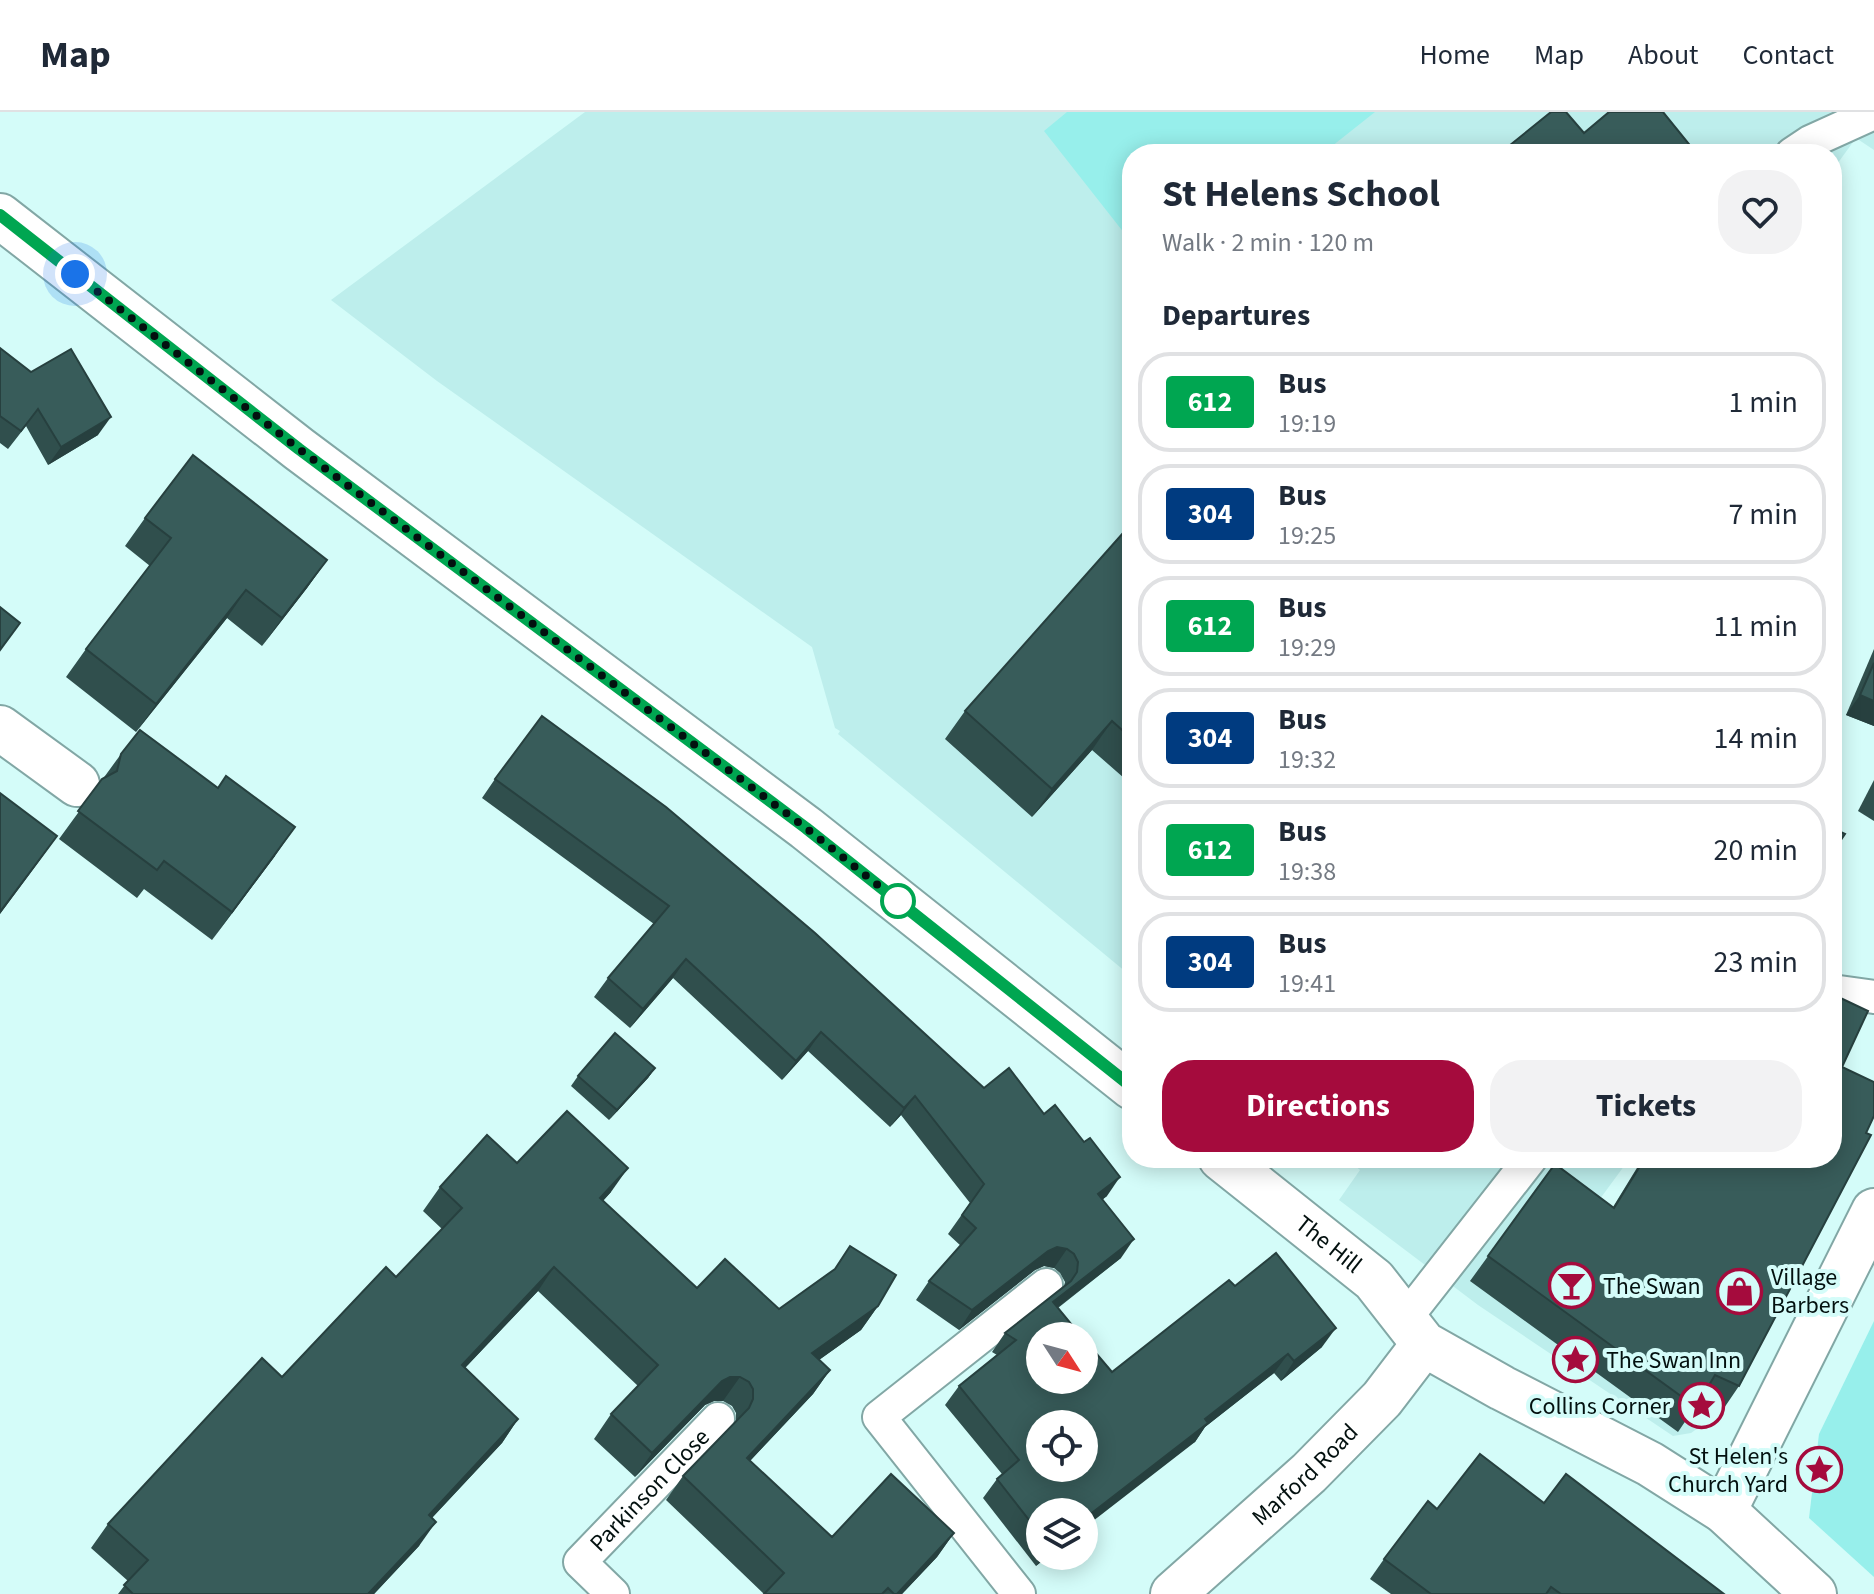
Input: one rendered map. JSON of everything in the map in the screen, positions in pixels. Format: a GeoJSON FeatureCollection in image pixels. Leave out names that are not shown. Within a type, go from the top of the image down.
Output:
{"type":"FeatureCollection","features":[{"type":"Feature","properties":{"kind":"main road"},"geometry":{"type":"LineString","coordinates":[[0,216],[299,449],[806,828],[1122,1079]]}},
{"type":"Feature","properties":{"kind":"main road"},"geometry":{"type":"LineString","coordinates":[[0,728],[77,784]]}},
{"type":"Feature","properties":{"kind":"main road","name":"The Hill"},"geometry":{"type":"LineString","coordinates":[[1234,1168],[1374,1280],[1414,1332]]}},
{"type":"Feature","properties":{"kind":"main road"},"geometry":{"type":"LineString","coordinates":[[1724,1511],[1874,1211]]}},
{"type":"Feature","properties":{"kind":"main road"},"geometry":{"type":"LineString","coordinates":[[1414,1332],[1502,1388],[1650,1464],[1724,1511],[1814,1594]]}},
{"type":"Feature","properties":{"kind":"main road","name":"Marford Road"},"geometry":{"type":"LineString","coordinates":[[1173,1594],[1309,1473],[1382,1399],[1414,1332]]}},
{"type":"Feature","properties":{"kind":"lane"},"geometry":{"type":"LineString","coordinates":[[1807,144],[1874,113]]}},
{"type":"Feature","properties":{"kind":"lane"},"geometry":{"type":"LineString","coordinates":[[1842,992],[1874,997]]}},
{"type":"Feature","properties":{"kind":"lane"},"geometry":{"type":"LineString","coordinates":[[1414,1332],[1524,1168]]}},
{"type":"Feature","properties":{"kind":"lane"},"geometry":{"type":"LineString","coordinates":[[1019,1594],[879,1417],[1046,1285]]}},
{"type":"Feature","properties":{"kind":"lane","name":"Parkinson Close"},"geometry":{"type":"LineString","coordinates":[[613,1594],[580,1562],[718,1419]]}},
{"type":"Feature","properties":{"kind":"shaded area"},"geometry":{"type":"Polygon","coordinates":[[[585,112],[1874,112],[1874,150],[1856,138],[1842,157],[1842,144],[1122,144],[1122,969],[838,734],[840,731],[835,728],[812,647],[437,381],[331,300],[585,112]]]}},
{"type":"Feature","properties":{"kind":"shaded area"},"geometry":{"type":"Polygon","coordinates":[[[1067,112],[1375,112],[1335,144],[1122,144],[1122,230],[1044,131],[1067,112]]]}},
{"type":"Feature","properties":{"kind":"shaded area"},"geometry":{"type":"Polygon","coordinates":[[[1358,1168],[1623,1168],[1583,1222],[1788,1284],[1722,1411],[1691,1433],[1673,1436],[1478,1305],[1339,1200],[1360,1170],[1358,1168]]]}},
{"type":"Feature","properties":{"kind":"shaded area"},"geometry":{"type":"Polygon","coordinates":[[[1874,1321],[1874,1577],[1809,1518],[1819,1434],[1874,1321]]]}},
{"type":"Feature","properties":{"kind":"building"},"geometry":{"type":"Polygon","coordinates":[[[1551,112],[1566,112],[1584,133],[1609,112],[1663,112],[1689,144],[1511,144],[1551,112]]]}},
{"type":"Feature","properties":{"kind":"building"},"geometry":{"type":"Polygon","coordinates":[[[0,348],[31,372],[71,349],[111,417],[61,447],[38,409],[21,431],[0,416],[0,348]]]}},
{"type":"Feature","properties":{"kind":"building"},"geometry":{"type":"Polygon","coordinates":[[[193,455],[327,560],[282,618],[246,590],[156,704],[86,649],[171,538],[145,518],[193,455]]]}},
{"type":"Feature","properties":{"kind":"building"},"geometry":{"type":"Polygon","coordinates":[[[1122,534],[1122,730],[1112,721],[1052,789],[965,711],[1122,534]]]}},
{"type":"Feature","properties":{"kind":"building"},"geometry":{"type":"Polygon","coordinates":[[[0,607],[20,623],[0,650],[0,607]]]}},
{"type":"Feature","properties":{"kind":"building"},"geometry":{"type":"Polygon","coordinates":[[[1874,663],[1874,701],[1860,695],[1874,663]]]}},
{"type":"Feature","properties":{"kind":"building"},"geometry":{"type":"Polygon","coordinates":[[[542,716],[666,807],[815,933],[984,1088],[1009,1068],[1044,1114],[1055,1105],[1084,1142],[1090,1138],[1120,1177],[1098,1194],[1134,1239],[1053,1302],[1069,1322],[1026,1322],[1026,1394],[1098,1394],[1098,1356],[1112,1372],[1229,1280],[1235,1286],[1276,1253],[1336,1328],[1294,1361],[1288,1354],[1205,1419],[1208,1423],[1098,1508],[1098,1498],[1026,1498],[1026,1516],[997,1479],[1019,1460],[959,1386],[1016,1340],[1005,1333],[1071,1281],[1077,1272],[1078,1262],[1074,1254],[1057,1247],[1048,1251],[972,1310],[929,1281],[976,1228],[962,1215],[984,1184],[915,1096],[904,1108],[821,1032],[796,1061],[686,959],[643,1009],[608,978],[669,906],[495,779],[542,716]]]}},
{"type":"Feature","properties":{"kind":"building"},"geometry":{"type":"Polygon","coordinates":[[[140,730],[218,788],[226,776],[295,827],[232,912],[164,861],[157,870],[78,811],[102,779],[117,771],[121,754],[140,730]]]}},
{"type":"Feature","properties":{"kind":"building"},"geometry":{"type":"Polygon","coordinates":[[[0,793],[57,836],[0,912],[0,793]]]}},
{"type":"Feature","properties":{"kind":"building"},"geometry":{"type":"Polygon","coordinates":[[[1842,999],[1868,1011],[1842,1067],[1842,999]]]}},
{"type":"Feature","properties":{"kind":"building"},"geometry":{"type":"Polygon","coordinates":[[[615,1033],[655,1068],[617,1110],[578,1076],[615,1033]]]}},
{"type":"Feature","properties":{"kind":"building"},"geometry":{"type":"Polygon","coordinates":[[[1842,1067],[1874,1082],[1874,1116],[1866,1133],[1871,1135],[1739,1386],[1715,1375],[1696,1407],[1488,1256],[1552,1168],[1560,1168],[1614,1208],[1639,1168],[1842,1168],[1842,1067]]]}},
{"type":"Feature","properties":{"kind":"building"},"geometry":{"type":"Polygon","coordinates":[[[567,1111],[628,1168],[600,1198],[697,1288],[725,1259],[779,1309],[835,1269],[850,1246],[896,1275],[878,1306],[812,1353],[830,1370],[747,1458],[832,1537],[891,1474],[954,1533],[897,1594],[888,1588],[882,1594],[764,1594],[784,1573],[683,1476],[749,1408],[753,1389],[749,1382],[740,1377],[722,1381],[652,1453],[611,1414],[658,1365],[554,1267],[462,1365],[518,1419],[429,1515],[436,1522],[368,1594],[133,1594],[124,1585],[148,1560],[108,1524],[262,1358],[282,1377],[386,1267],[396,1277],[462,1208],[440,1187],[487,1135],[517,1163],[567,1111]]]}},
{"type":"Feature","properties":{"kind":"building"},"geometry":{"type":"Polygon","coordinates":[[[1480,1454],[1544,1503],[1566,1474],[1724,1594],[1561,1594],[1551,1587],[1546,1594],[1431,1594],[1384,1559],[1428,1501],[1437,1509],[1480,1454]]]}},
{"type":"Feature","properties":{"kind":"bus line","name":"612"},"geometry":{"type":"LineString","coordinates":[[0,215],[299,449],[806,828],[1122,1079]]}},
{"type":"Feature","properties":{"kind":"place","name":"The Swan"},"geometry":{"type":"Point","coordinates":[1572,1286]}},
{"type":"Feature","properties":{"kind":"place","name":"Village Barbers"},"geometry":{"type":"Point","coordinates":[1740,1291]}},
{"type":"Feature","properties":{"kind":"place","name":"The Swan Inn"},"geometry":{"type":"Point","coordinates":[1575,1360]}},
{"type":"Feature","properties":{"kind":"place","name":"Collins Corner"},"geometry":{"type":"Point","coordinates":[1701,1406]}},
{"type":"Feature","properties":{"kind":"place","name":"St Helen's Church Yard"},"geometry":{"type":"Point","coordinates":[1819,1470]}},
{"type":"Feature","properties":{"kind":"route"},"geometry":{"type":"LineString","coordinates":[[75,274],[299,449],[806,828],[903,905],[898,901]]}}]}
